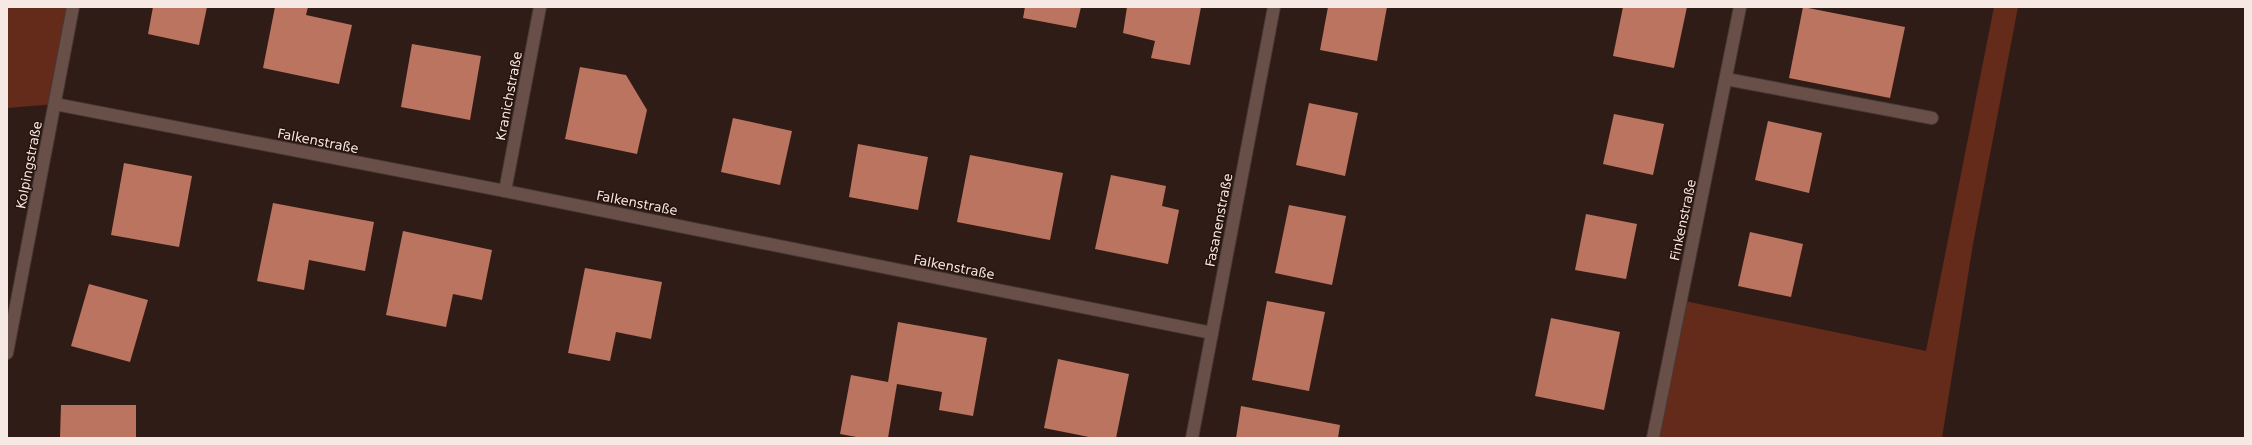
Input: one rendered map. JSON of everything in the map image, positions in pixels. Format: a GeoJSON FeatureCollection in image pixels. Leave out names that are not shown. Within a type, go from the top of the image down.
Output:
{"type":"FeatureCollection","features":[{"type":"Feature","properties":{"kind":"street","name":"Kolpingstraße"},"geometry":{"type":"LineString","coordinates":[[7,353],[8,339],[73,7]]}},
{"type":"Feature","properties":{"kind":"street","name":"Kranichstraße"},"geometry":{"type":"LineString","coordinates":[[505,191],[540,7]]}},
{"type":"Feature","properties":{"kind":"street","name":"Fasanenstraße"},"geometry":{"type":"LineString","coordinates":[[1192,438],[1274,7]]}},
{"type":"Feature","properties":{"kind":"street","name":"Finkenstraße"},"geometry":{"type":"LineString","coordinates":[[1653,438],[1740,7]]}},
{"type":"Feature","properties":{"kind":"street"},"geometry":{"type":"LineString","coordinates":[[1726,79],[1932,118]]}},
{"type":"Feature","properties":{"kind":"street","name":"Falkenstraße"},"geometry":{"type":"LineString","coordinates":[[55,104],[505,191],[1212,333]]}},
{"type":"Feature","properties":{"kind":"shaded area"},"geometry":{"type":"Polygon","coordinates":[[[7,7],[73,7],[55,104],[7,108],[7,7]]]}},
{"type":"Feature","properties":{"kind":"shaded area"},"geometry":{"type":"Polygon","coordinates":[[[1994,7],[2018,7],[1973,244],[1942,438],[1653,438],[1680,300],[1926,351],[1994,7]]]}},
{"type":"Feature","properties":{"kind":"building"},"geometry":{"type":"Polygon","coordinates":[[[153,7],[207,7],[199,45],[148,34],[153,7]]]}},
{"type":"Feature","properties":{"kind":"building"},"geometry":{"type":"Polygon","coordinates":[[[275,7],[308,7],[306,15],[352,25],[339,84],[263,68],[275,7]]]}},
{"type":"Feature","properties":{"kind":"building"},"geometry":{"type":"Polygon","coordinates":[[[1025,7],[1081,7],[1076,28],[1023,18],[1025,7]]]}},
{"type":"Feature","properties":{"kind":"building"},"geometry":{"type":"Polygon","coordinates":[[[1127,7],[1201,7],[1190,65],[1151,58],[1155,41],[1123,33],[1127,7]]]}},
{"type":"Feature","properties":{"kind":"building"},"geometry":{"type":"Polygon","coordinates":[[[1328,7],[1387,7],[1377,61],[1320,50],[1328,7]]]}},
{"type":"Feature","properties":{"kind":"building"},"geometry":{"type":"Polygon","coordinates":[[[1623,7],[1687,7],[1674,68],[1613,56],[1623,7]]]}},
{"type":"Feature","properties":{"kind":"building"},"geometry":{"type":"Polygon","coordinates":[[[1803,7],[1905,27],[1890,98],[1789,78],[1803,7]]]}},
{"type":"Feature","properties":{"kind":"building"},"geometry":{"type":"Polygon","coordinates":[[[412,44],[481,56],[470,120],[401,107],[412,44]]]}},
{"type":"Feature","properties":{"kind":"building"},"geometry":{"type":"Polygon","coordinates":[[[580,67],[626,75],[647,110],[637,154],[565,139],[580,67]]]}},
{"type":"Feature","properties":{"kind":"building"},"geometry":{"type":"Polygon","coordinates":[[[1309,103],[1358,113],[1345,176],[1296,165],[1309,103]]]}},
{"type":"Feature","properties":{"kind":"building"},"geometry":{"type":"Polygon","coordinates":[[[1614,114],[1664,124],[1653,175],[1603,164],[1614,114]]]}},
{"type":"Feature","properties":{"kind":"building"},"geometry":{"type":"Polygon","coordinates":[[[733,118],[792,131],[780,185],[721,172],[733,118]]]}},
{"type":"Feature","properties":{"kind":"building"},"geometry":{"type":"Polygon","coordinates":[[[1768,121],[1822,133],[1809,193],[1755,180],[1768,121]]]}},
{"type":"Feature","properties":{"kind":"building"},"geometry":{"type":"Polygon","coordinates":[[[858,144],[928,157],[918,210],[849,197],[858,144]]]}},
{"type":"Feature","properties":{"kind":"building"},"geometry":{"type":"Polygon","coordinates":[[[970,155],[1063,173],[1050,240],[957,222],[970,155]]]}},
{"type":"Feature","properties":{"kind":"building"},"geometry":{"type":"Polygon","coordinates":[[[124,163],[192,176],[179,247],[111,235],[124,163]]]}},
{"type":"Feature","properties":{"kind":"building"},"geometry":{"type":"Polygon","coordinates":[[[1111,175],[1166,186],[1162,206],[1179,210],[1168,264],[1095,249],[1111,175]]]}},
{"type":"Feature","properties":{"kind":"building"},"geometry":{"type":"Polygon","coordinates":[[[273,203],[374,222],[365,271],[309,260],[304,290],[257,281],[273,203]]]}},
{"type":"Feature","properties":{"kind":"building"},"geometry":{"type":"Polygon","coordinates":[[[1289,205],[1346,216],[1332,285],[1275,273],[1289,205]]]}},
{"type":"Feature","properties":{"kind":"building"},"geometry":{"type":"Polygon","coordinates":[[[1586,214],[1637,224],[1626,279],[1575,270],[1586,214]]]}},
{"type":"Feature","properties":{"kind":"building"},"geometry":{"type":"Polygon","coordinates":[[[403,231],[492,250],[482,300],[453,294],[446,327],[386,315],[403,231]]]}},
{"type":"Feature","properties":{"kind":"building"},"geometry":{"type":"Polygon","coordinates":[[[1750,232],[1803,244],[1791,297],[1738,286],[1750,232]]]}},
{"type":"Feature","properties":{"kind":"building"},"geometry":{"type":"Polygon","coordinates":[[[585,268],[662,282],[651,339],[616,332],[610,361],[568,353],[585,268]]]}},
{"type":"Feature","properties":{"kind":"building"},"geometry":{"type":"Polygon","coordinates":[[[89,284],[148,300],[130,362],[71,346],[89,284]]]}},
{"type":"Feature","properties":{"kind":"building"},"geometry":{"type":"Polygon","coordinates":[[[1267,301],[1325,312],[1309,391],[1252,380],[1267,301]]]}},
{"type":"Feature","properties":{"kind":"building"},"geometry":{"type":"Polygon","coordinates":[[[1551,318],[1620,332],[1604,410],[1535,396],[1551,318]]]}},
{"type":"Feature","properties":{"kind":"building"},"geometry":{"type":"Polygon","coordinates":[[[898,322],[987,338],[973,416],[939,410],[942,392],[897,384],[888,438],[862,438],[840,434],[851,375],[888,382],[898,322]]]}},
{"type":"Feature","properties":{"kind":"building"},"geometry":{"type":"Polygon","coordinates":[[[1058,359],[1129,374],[1116,438],[1094,438],[1044,428],[1058,359]]]}},
{"type":"Feature","properties":{"kind":"building"},"geometry":{"type":"Polygon","coordinates":[[[61,405],[136,405],[136,438],[60,438],[61,405]]]}},
{"type":"Feature","properties":{"kind":"building"},"geometry":{"type":"Polygon","coordinates":[[[1241,406],[1340,425],[1338,438],[1236,438],[1241,406]]]}}]}
